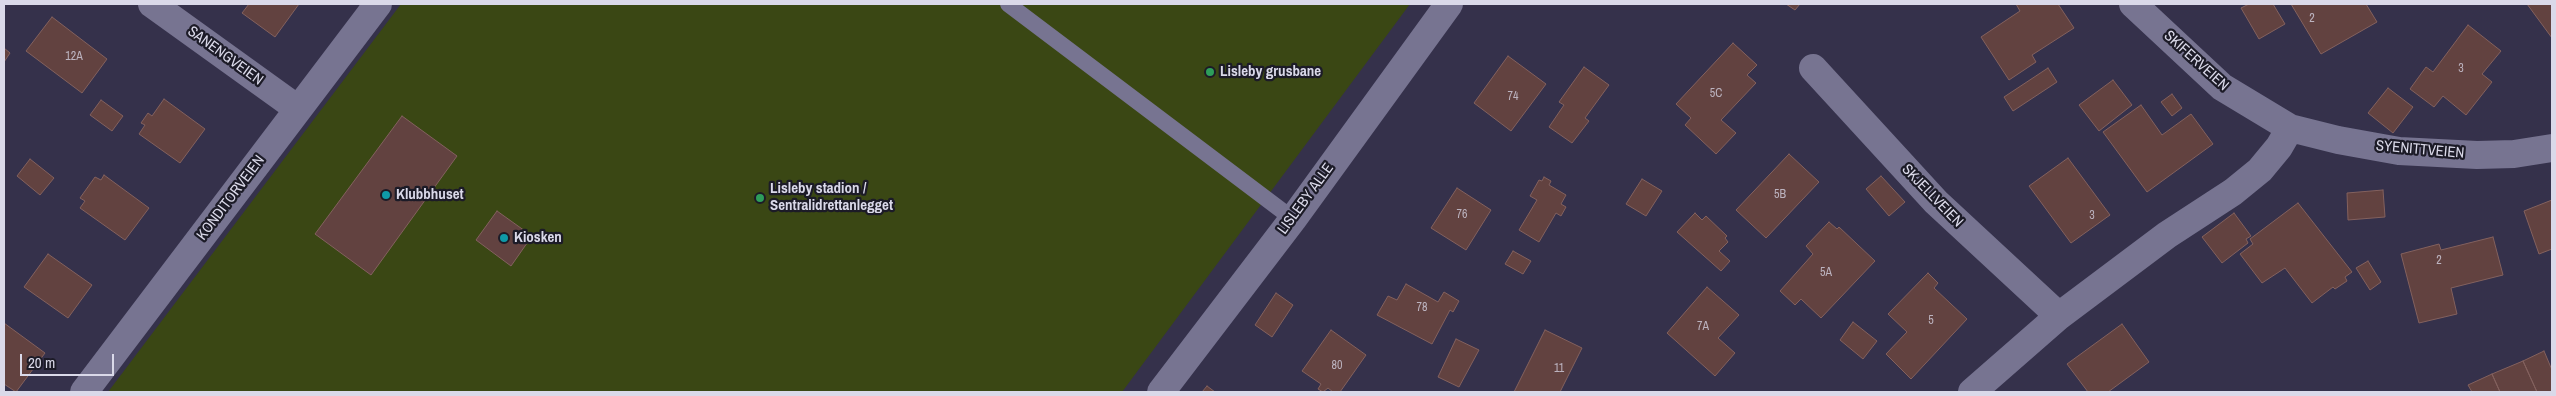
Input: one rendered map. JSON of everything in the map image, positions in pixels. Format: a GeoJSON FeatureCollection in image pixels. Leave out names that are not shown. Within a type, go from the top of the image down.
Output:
{"type":"FeatureCollection","features":[{"type":"Feature","properties":{"kind":"street","name":"SANENGVEIEN"},"geometry":{"type":"LineString","coordinates":[[152,4],[298,109]]}},
{"type":"Feature","properties":{"kind":"street","name":"KONDITORVEIEN"},"geometry":{"type":"LineString","coordinates":[[84,392],[378,4]]}},
{"type":"Feature","properties":{"kind":"street","name":"LISLEBY ALLE"},"geometry":{"type":"LineString","coordinates":[[1161,392],[1292,219],[1449,4]]}},
{"type":"Feature","properties":{"kind":"street","name":"SKIFERVEIEN"},"geometry":{"type":"LineString","coordinates":[[2140,6],[2222,87],[2290,128]]}},
{"type":"Feature","properties":{"kind":"street","name":"SKJELLVEIEN"},"geometry":{"type":"LineString","coordinates":[[1813,68],[1936,202],[2059,316]]}},
{"type":"Feature","properties":{"kind":"street","name":"SYENITTVEIEN"},"geometry":{"type":"LineString","coordinates":[[2290,128],[2338,140],[2399,151],[2477,155],[2514,154],[2552,148]]}},
{"type":"Feature","properties":{"kind":"street"},"geometry":{"type":"LineString","coordinates":[[1972,392],[2059,316],[2167,235],[2234,192],[2260,170],[2279,147],[2290,128]]}},
{"type":"Feature","properties":{"kind":"lane"},"geometry":{"type":"LineString","coordinates":[[1008,4],[1292,219]]}},
{"type":"Feature","properties":{"kind":"green space","name":"Lisleby stadion / Sentralidrettanlegget"},"geometry":{"type":"Polygon","coordinates":[[[401,4],[1410,4],[1122,392],[108,392],[401,4]]]}},
{"type":"Feature","properties":{"kind":"building"},"geometry":{"type":"Polygon","coordinates":[[[249,4],[299,4],[275,37],[242,13],[249,4]]]}},
{"type":"Feature","properties":{"kind":"building"},"geometry":{"type":"Polygon","coordinates":[[[1786,4],[1800,4],[1795,10],[1786,4]]]}},
{"type":"Feature","properties":{"kind":"building"},"geometry":{"type":"Polygon","coordinates":[[[2016,4],[2058,4],[2074,28],[2032,55],[2036,62],[2009,80],[1981,37],[2020,11],[2016,4]]]}},
{"type":"Feature","properties":{"kind":"building"},"geometry":{"type":"Polygon","coordinates":[[[2249,4],[2273,4],[2285,24],[2259,39],[2241,8],[2249,4]]]}},
{"type":"Feature","properties":{"kind":"building"},"geometry":{"type":"Polygon","coordinates":[[[2291,4],[2366,4],[2377,22],[2321,54],[2291,4]]]}},
{"type":"Feature","properties":{"kind":"building"},"geometry":{"type":"Polygon","coordinates":[[[2527,4],[2552,4],[2552,38],[2527,4]]]}},
{"type":"Feature","properties":{"kind":"building"},"geometry":{"type":"Polygon","coordinates":[[[52,17],[107,59],[82,93],[26,51],[52,17]]]}},
{"type":"Feature","properties":{"kind":"building"},"geometry":{"type":"Polygon","coordinates":[[[2468,25],[2501,51],[2482,74],[2492,82],[2466,115],[2443,96],[2434,107],[2410,89],[2426,67],[2433,72],[2468,25]]]}},
{"type":"Feature","properties":{"kind":"building"},"geometry":{"type":"Polygon","coordinates":[[[1733,43],[1757,65],[1747,75],[1756,83],[1721,120],[1736,133],[1716,154],[1685,125],[1691,118],[1676,104],[1733,43]]]}},
{"type":"Feature","properties":{"kind":"building"},"geometry":{"type":"Polygon","coordinates":[[[4,48],[10,53],[4,62],[4,48]]]}},
{"type":"Feature","properties":{"kind":"building"},"geometry":{"type":"Polygon","coordinates":[[[1508,56],[1546,84],[1511,131],[1474,103],[1508,56]]]}},
{"type":"Feature","properties":{"kind":"building"},"geometry":{"type":"Polygon","coordinates":[[[1584,67],[1609,85],[1585,118],[1589,121],[1572,143],[1549,127],[1564,105],[1559,102],[1584,67]]]}},
{"type":"Feature","properties":{"kind":"building"},"geometry":{"type":"Polygon","coordinates":[[[2048,68],[2057,82],[2013,111],[2004,97],[2048,68]]]}},
{"type":"Feature","properties":{"kind":"building"},"geometry":{"type":"Polygon","coordinates":[[[2113,80],[2132,105],[2099,131],[2079,105],[2113,80]]]}},
{"type":"Feature","properties":{"kind":"building"},"geometry":{"type":"Polygon","coordinates":[[[2388,88],[2413,107],[2393,133],[2368,113],[2388,88]]]}},
{"type":"Feature","properties":{"kind":"building"},"geometry":{"type":"Polygon","coordinates":[[[2172,94],[2182,108],[2172,116],[2161,102],[2172,94]]]}},
{"type":"Feature","properties":{"kind":"building"},"geometry":{"type":"Polygon","coordinates":[[[164,99],[205,129],[180,163],[139,134],[145,125],[141,123],[148,113],[152,116],[164,99]]]}},
{"type":"Feature","properties":{"kind":"building"},"geometry":{"type":"Polygon","coordinates":[[[101,100],[123,116],[112,131],[90,115],[101,100]]]}},
{"type":"Feature","properties":{"kind":"building"},"geometry":{"type":"Polygon","coordinates":[[[2141,105],[2162,135],[2191,114],[2213,144],[2147,192],[2103,132],[2141,105]]]}},
{"type":"Feature","properties":{"kind":"building","name":"Klubbhuset"},"geometry":{"type":"Polygon","coordinates":[[[402,116],[457,156],[371,275],[315,234],[402,116]]]}},
{"type":"Feature","properties":{"kind":"building"},"geometry":{"type":"Polygon","coordinates":[[[1789,154],[1819,182],[1766,238],[1736,210],[1789,154]]]}},
{"type":"Feature","properties":{"kind":"building"},"geometry":{"type":"Polygon","coordinates":[[[2068,158],[2110,215],[2071,243],[2029,186],[2068,158]]]}},
{"type":"Feature","properties":{"kind":"building"},"geometry":{"type":"Polygon","coordinates":[[[30,159],[54,178],[40,195],[17,176],[30,159]]]}},
{"type":"Feature","properties":{"kind":"building"},"geometry":{"type":"Polygon","coordinates":[[[104,175],[149,208],[125,240],[80,208],[85,201],[80,198],[95,177],[101,180],[104,175]]]}},
{"type":"Feature","properties":{"kind":"building"},"geometry":{"type":"Polygon","coordinates":[[[1881,176],[1905,202],[1889,216],[1866,189],[1881,176]]]}},
{"type":"Feature","properties":{"kind":"building"},"geometry":{"type":"Polygon","coordinates":[[[1544,177],[1551,181],[1549,185],[1566,195],[1561,204],[1566,207],[1561,216],[1556,213],[1539,242],[1519,230],[1537,200],[1530,196],[1539,180],[1542,181],[1544,177]]]}},
{"type":"Feature","properties":{"kind":"building"},"geometry":{"type":"Polygon","coordinates":[[[1642,179],[1662,191],[1646,216],[1626,204],[1642,179]]]}},
{"type":"Feature","properties":{"kind":"building"},"geometry":{"type":"Polygon","coordinates":[[[1457,188],[1491,210],[1466,250],[1431,228],[1457,188]]]}},
{"type":"Feature","properties":{"kind":"building"},"geometry":{"type":"Polygon","coordinates":[[[2383,190],[2385,217],[2348,220],[2347,193],[2383,190]]]}},
{"type":"Feature","properties":{"kind":"building"},"geometry":{"type":"Polygon","coordinates":[[[2552,200],[2552,249],[2539,254],[2524,211],[2552,200]]]}},
{"type":"Feature","properties":{"kind":"building"},"geometry":{"type":"Polygon","coordinates":[[[2298,203],[2352,272],[2345,277],[2347,281],[2335,289],[2333,287],[2312,303],[2285,268],[2262,283],[2240,254],[2253,244],[2250,239],[2298,203]]]}},
{"type":"Feature","properties":{"kind":"building","name":"Kiosken"},"geometry":{"type":"Polygon","coordinates":[[[497,211],[532,236],[511,266],[476,240],[497,211]]]}},
{"type":"Feature","properties":{"kind":"building"},"geometry":{"type":"Polygon","coordinates":[[[1695,213],[1702,220],[1706,216],[1727,236],[1725,238],[1728,242],[1719,251],[1730,261],[1721,271],[1677,232],[1695,213]]]}},
{"type":"Feature","properties":{"kind":"building"},"geometry":{"type":"Polygon","coordinates":[[[2234,213],[2251,236],[2246,239],[2248,243],[2222,263],[2202,237],[2234,213]]]}},
{"type":"Feature","properties":{"kind":"building"},"geometry":{"type":"Polygon","coordinates":[[[1829,222],[1837,229],[1839,227],[1875,261],[1821,318],[1801,299],[1795,305],[1780,291],[1813,254],[1806,246],[1829,222]]]}},
{"type":"Feature","properties":{"kind":"building"},"geometry":{"type":"Polygon","coordinates":[[[2493,237],[2503,275],[2451,288],[2457,314],[2419,323],[2401,254],[2439,244],[2441,250],[2493,237]]]}},
{"type":"Feature","properties":{"kind":"building"},"geometry":{"type":"Polygon","coordinates":[[[1513,251],[1531,261],[1523,274],[1505,264],[1513,251]]]}},
{"type":"Feature","properties":{"kind":"building"},"geometry":{"type":"Polygon","coordinates":[[[48,254],[92,285],[68,318],[24,287],[48,254]]]}},
{"type":"Feature","properties":{"kind":"building"},"geometry":{"type":"Polygon","coordinates":[[[2368,261],[2381,282],[2370,290],[2356,268],[2368,261]]]}},
{"type":"Feature","properties":{"kind":"building"},"geometry":{"type":"Polygon","coordinates":[[[1928,273],[1938,283],[1934,288],[1967,319],[1911,379],[1886,354],[1907,332],[1888,314],[1928,273]]]}},
{"type":"Feature","properties":{"kind":"building"},"geometry":{"type":"Polygon","coordinates":[[[1406,284],[1438,302],[1444,292],[1459,301],[1453,312],[1450,310],[1432,344],[1377,315],[1388,296],[1397,300],[1406,284]]]}},
{"type":"Feature","properties":{"kind":"building"},"geometry":{"type":"Polygon","coordinates":[[[1707,287],[1739,315],[1718,338],[1735,353],[1715,376],[1667,333],[1707,287]]]}},
{"type":"Feature","properties":{"kind":"building"},"geometry":{"type":"Polygon","coordinates":[[[1276,293],[1293,305],[1272,337],[1255,325],[1276,293]]]}},
{"type":"Feature","properties":{"kind":"building"},"geometry":{"type":"Polygon","coordinates":[[[1853,322],[1877,341],[1863,359],[1840,340],[1853,322]]]}},
{"type":"Feature","properties":{"kind":"building"},"geometry":{"type":"Polygon","coordinates":[[[4,323],[45,353],[16,392],[4,384],[4,323]]]}},
{"type":"Feature","properties":{"kind":"building"},"geometry":{"type":"Polygon","coordinates":[[[2122,324],[2149,362],[2108,392],[2088,392],[2067,364],[2122,324]]]}},
{"type":"Feature","properties":{"kind":"building"},"geometry":{"type":"Polygon","coordinates":[[[1331,330],[1366,355],[1340,392],[1333,392],[1328,388],[1323,392],[1318,389],[1321,384],[1302,371],[1331,330]]]}},
{"type":"Feature","properties":{"kind":"building"},"geometry":{"type":"Polygon","coordinates":[[[1545,330],[1582,348],[1560,392],[1514,392],[1545,330]]]}},
{"type":"Feature","properties":{"kind":"building"},"geometry":{"type":"Polygon","coordinates":[[[1456,339],[1479,350],[1459,387],[1438,377],[1456,339]]]}},
{"type":"Feature","properties":{"kind":"building"},"geometry":{"type":"Polygon","coordinates":[[[2544,351],[2552,370],[2552,392],[2537,392],[2523,361],[2544,351]]]}},
{"type":"Feature","properties":{"kind":"building"},"geometry":{"type":"Polygon","coordinates":[[[2523,361],[2537,392],[2500,392],[2492,374],[2523,361]]]}},
{"type":"Feature","properties":{"kind":"building"},"geometry":{"type":"Polygon","coordinates":[[[2492,374],[2500,392],[2472,392],[2468,385],[2492,374]]]}},
{"type":"Feature","properties":{"kind":"building"},"geometry":{"type":"Polygon","coordinates":[[[1207,386],[1215,392],[1202,392],[1207,386]]]}},
{"type":"Feature","properties":{"kind":"place","name":"Lisleby grusbane"},"geometry":{"type":"Point","coordinates":[1210,72]}},
{"type":"Feature","properties":{"kind":"place","name":"Klubbhuset"},"geometry":{"type":"Point","coordinates":[386,195]}},
{"type":"Feature","properties":{"kind":"place","name":"Lisleby stadion / Sentralidrettanlegget"},"geometry":{"type":"Point","coordinates":[760,198]}},
{"type":"Feature","properties":{"kind":"place","name":"Kiosken"},"geometry":{"type":"Point","coordinates":[504,238]}}]}
